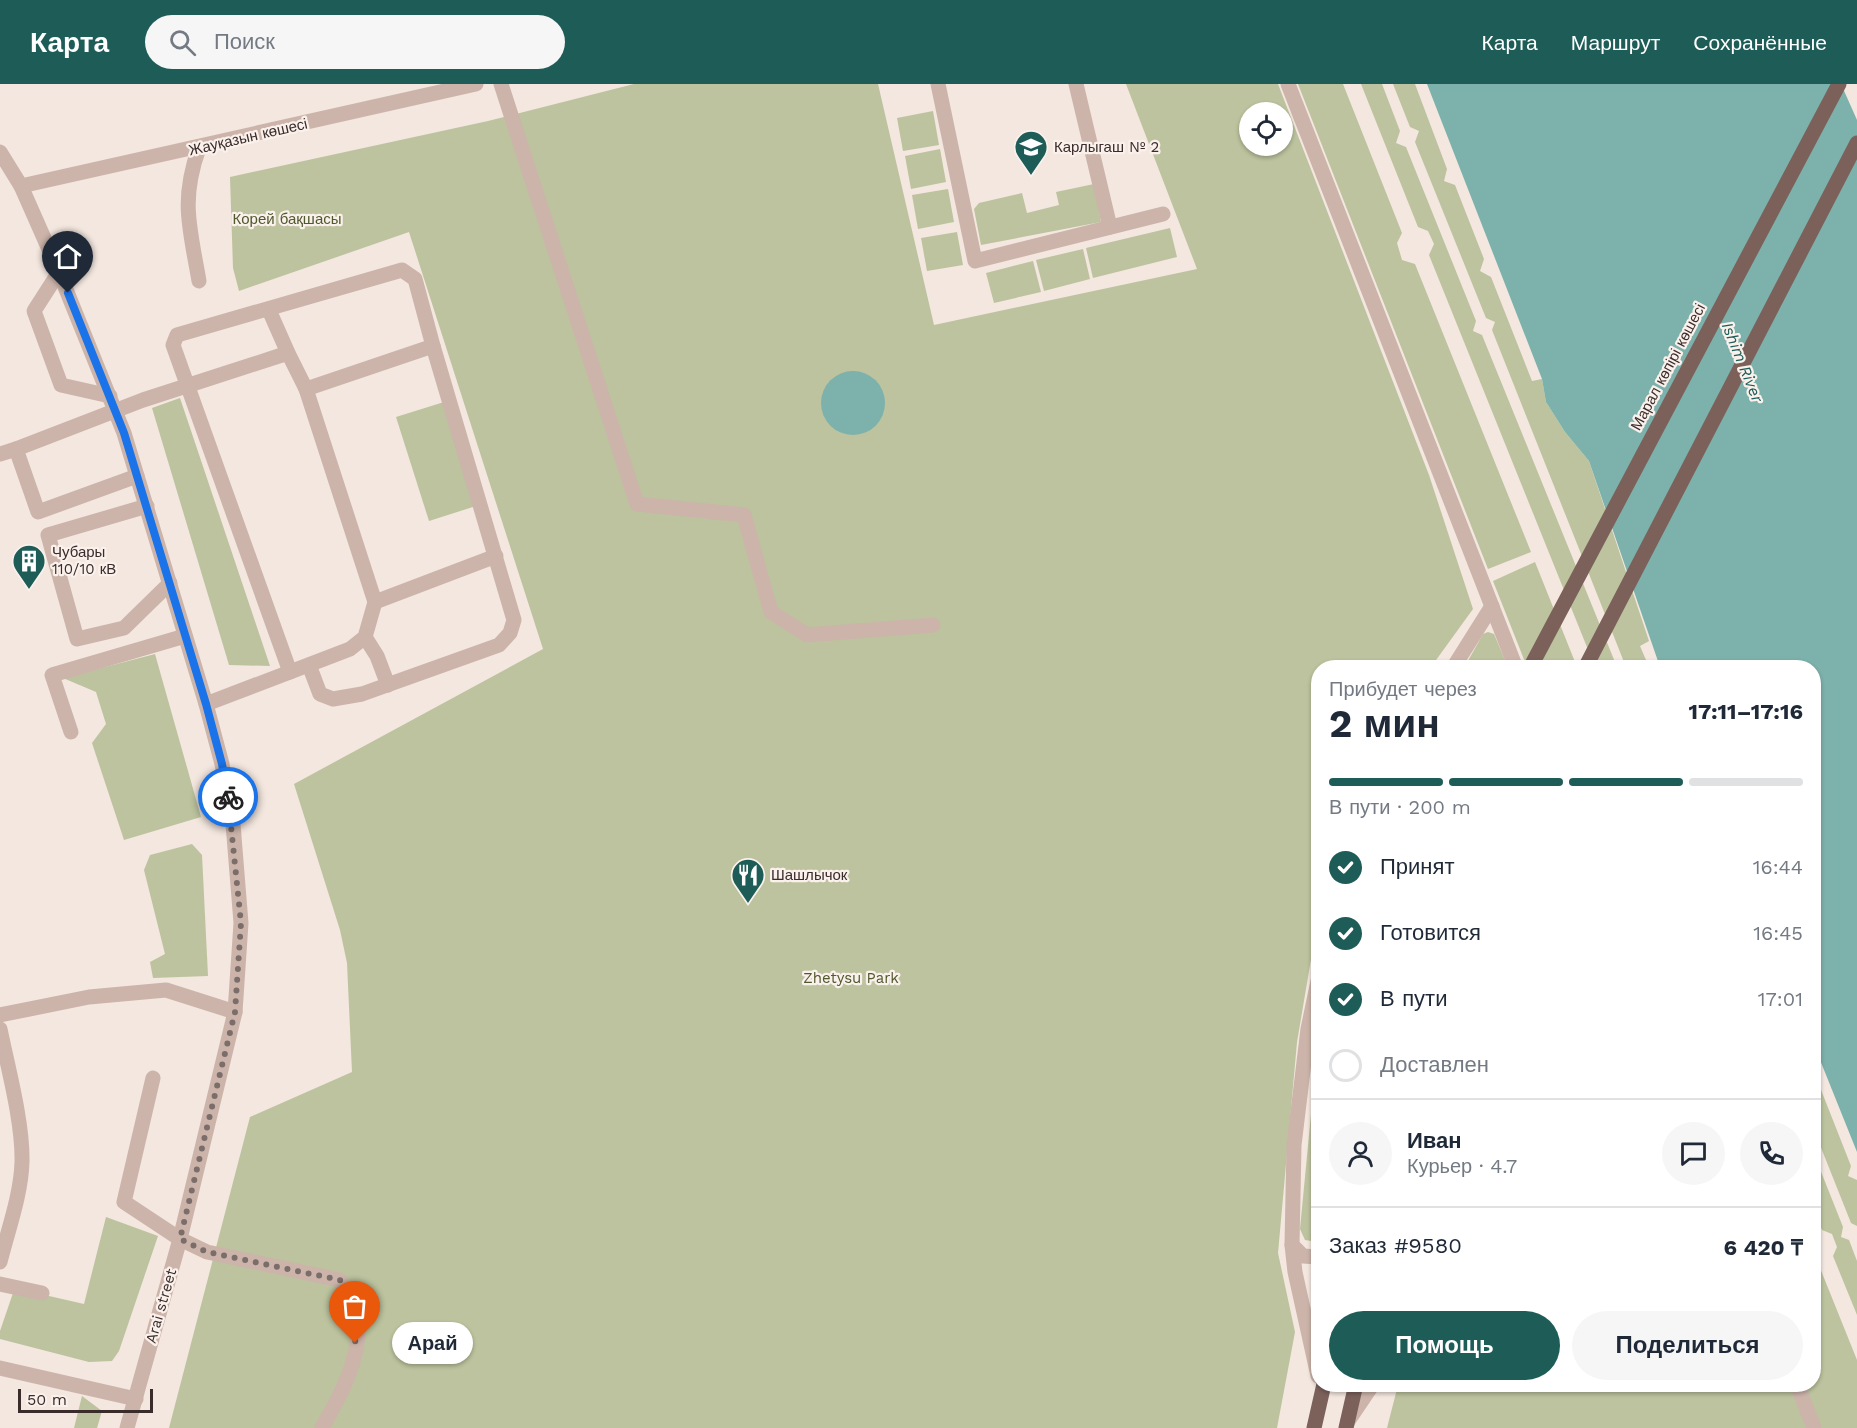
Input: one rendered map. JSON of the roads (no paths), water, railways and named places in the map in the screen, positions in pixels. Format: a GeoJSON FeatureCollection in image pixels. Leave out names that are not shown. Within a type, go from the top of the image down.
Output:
{"type":"FeatureCollection","features":[{"type":"Feature","properties":{"kind":"main road","name":"Марал көпірі көшесі"},"geometry":{"type":"LineString","coordinates":[[1534,660],[1839,84]]}},
{"type":"Feature","properties":{"kind":"main road"},"geometry":{"type":"LineString","coordinates":[[1589,660],[1857,143]]}},
{"type":"Feature","properties":{"kind":"main road"},"geometry":{"type":"LineString","coordinates":[[1314,1428],[1321,1392]]}},
{"type":"Feature","properties":{"kind":"main road"},"geometry":{"type":"LineString","coordinates":[[1347,1424],[1354,1392]]}},
{"type":"Feature","properties":{"kind":"street","name":"Жауқазын көшесі"},"geometry":{"type":"LineString","coordinates":[[21,186],[199,148],[476,84]]}},
{"type":"Feature","properties":{"kind":"street"},"geometry":{"type":"LineString","coordinates":[[501,84],[637,504],[744,515],[771,612],[807,636],[933,625]]}},
{"type":"Feature","properties":{"kind":"street"},"geometry":{"type":"LineString","coordinates":[[938,84],[975,261],[1163,214]]}},
{"type":"Feature","properties":{"kind":"street"},"geometry":{"type":"LineString","coordinates":[[1076,84],[1110,227]]}},
{"type":"Feature","properties":{"kind":"street"},"geometry":{"type":"LineString","coordinates":[[1288,84],[1513,660]]}},
{"type":"Feature","properties":{"kind":"street"},"geometry":{"type":"LineString","coordinates":[[199,148],[189,176],[187,205],[199,281]]}},
{"type":"Feature","properties":{"kind":"street","name":"Arai street"},"geometry":{"type":"LineString","coordinates":[[1,155],[21,186],[112,403],[147,506],[206,704],[222,764],[232,824],[241,923],[235,1012],[180,1239],[127,1428]]}},
{"type":"Feature","properties":{"kind":"street"},"geometry":{"type":"LineString","coordinates":[[290,672],[172,345],[177,335],[402,270],[416,279],[433,346],[514,620],[510,633],[499,645],[362,694],[333,699],[320,694],[309,665]]}},
{"type":"Feature","properties":{"kind":"street"},"geometry":{"type":"LineString","coordinates":[[59,272],[34,311],[61,386],[112,403]]}},
{"type":"Feature","properties":{"kind":"street"},"geometry":{"type":"LineString","coordinates":[[206,704],[350,649],[365,637],[375,602],[306,389],[269,310]]}},
{"type":"Feature","properties":{"kind":"street"},"geometry":{"type":"LineString","coordinates":[[306,389],[433,346]]}},
{"type":"Feature","properties":{"kind":"street"},"geometry":{"type":"LineString","coordinates":[[0,454],[16,449],[112,403],[186,384],[288,353]]}},
{"type":"Feature","properties":{"kind":"street"},"geometry":{"type":"LineString","coordinates":[[16,449],[38,512],[137,476]]}},
{"type":"Feature","properties":{"kind":"street"},"geometry":{"type":"LineString","coordinates":[[147,506],[48,535],[77,639],[124,628],[170,583]]}},
{"type":"Feature","properties":{"kind":"street"},"geometry":{"type":"LineString","coordinates":[[375,602],[496,556]]}},
{"type":"Feature","properties":{"kind":"street"},"geometry":{"type":"LineString","coordinates":[[1458,660],[1492,606]]}},
{"type":"Feature","properties":{"kind":"street"},"geometry":{"type":"LineString","coordinates":[[71,732],[52,675],[185,636]]}},
{"type":"Feature","properties":{"kind":"street"},"geometry":{"type":"LineString","coordinates":[[365,637],[388,685]]}},
{"type":"Feature","properties":{"kind":"street"},"geometry":{"type":"LineString","coordinates":[[0,1015],[89,997],[166,990],[235,1012]]}},
{"type":"Feature","properties":{"kind":"street"},"geometry":{"type":"LineString","coordinates":[[1311,1015],[1294,1145],[1292,1245],[1295,1272],[1311,1344]]}},
{"type":"Feature","properties":{"kind":"street"},"geometry":{"type":"LineString","coordinates":[[0,1029],[13,1091],[22,1161],[18,1191],[0,1262]]}},
{"type":"Feature","properties":{"kind":"street"},"geometry":{"type":"LineString","coordinates":[[153,1078],[124,1202],[180,1239],[207,1252],[340,1280],[358,1322],[352,1365],[341,1396],[322,1428]]}},
{"type":"Feature","properties":{"kind":"street"},"geometry":{"type":"LineString","coordinates":[[1292,1245],[1303,1256],[1311,1257]]}},
{"type":"Feature","properties":{"kind":"street"},"geometry":{"type":"LineString","coordinates":[[0,1284],[42,1293]]}},
{"type":"Feature","properties":{"kind":"street"},"geometry":{"type":"LineString","coordinates":[[0,1368],[136,1399]]}},
{"type":"Feature","properties":{"kind":"street"},"geometry":{"type":"LineString","coordinates":[[1347,1424],[1368,1392]]}},
{"type":"Feature","properties":{"kind":"street"},"geometry":{"type":"LineString","coordinates":[[1800,1392],[1814,1428]]}},
{"type":"Feature","properties":{"kind":"water","name":"Ishim River"},"geometry":{"type":"Polygon","coordinates":[[[1427,84],[1841,84],[1857,120],[1857,1152],[1821,1062],[1821,660],[1658,660],[1589,461],[1565,432],[1546,402],[1542,379],[1427,84]]]}},
{"type":"Feature","properties":{"kind":"water"},"geometry":{"type":"Polygon","coordinates":[[[847,371],[859,371],[876,380],[883,391],[885,403],[883,415],[876,426],[859,435],[847,435],[835,430],[826,421],[821,409],[821,397],[826,385],[835,376],[847,371]]]}},
{"type":"Feature","properties":{"kind":"place","name":"Карлыгаш № 2"},"geometry":{"type":"Point","coordinates":[1031,176]}},
{"type":"Feature","properties":{"kind":"place","name":"Чубары 110/10 кВ"},"geometry":{"type":"Point","coordinates":[29,590]}},
{"type":"Feature","properties":{"kind":"place","name":"Шашлычок"},"geometry":{"type":"Point","coordinates":[748,904]}},
{"type":"Feature","properties":{"kind":"place","name":"Арай"},"geometry":{"type":"Point","coordinates":[355,1343]}},
{"type":"Feature","properties":{"kind":"park label","name":"Корей бақшасы"},"geometry":{"type":"Point","coordinates":[287,219]}},
{"type":"Feature","properties":{"kind":"park label","name":"Zhetysu Park"},"geometry":{"type":"Point","coordinates":[851,978]}}]}
